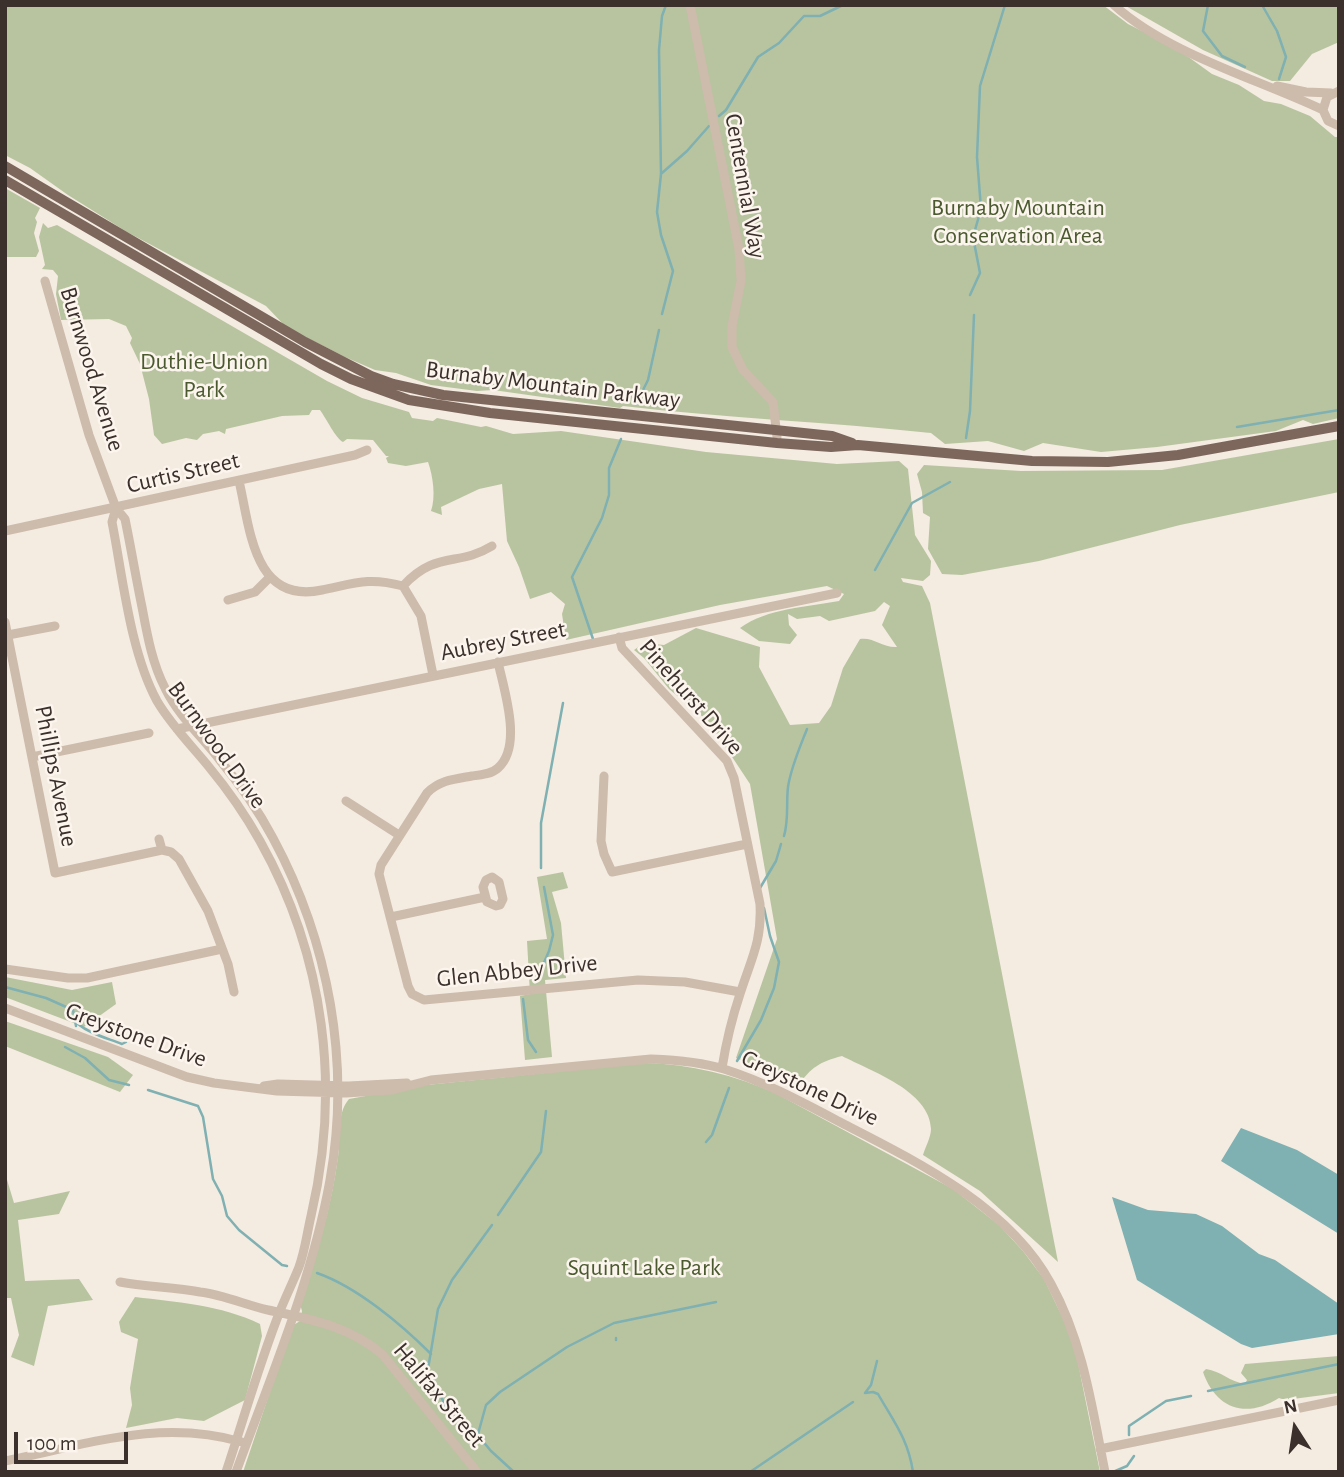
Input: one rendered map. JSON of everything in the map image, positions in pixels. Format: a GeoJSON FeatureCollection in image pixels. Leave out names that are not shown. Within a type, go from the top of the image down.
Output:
{"type":"FeatureCollection","features":[{"type":"Feature","properties":{"kind":"main road","name":"Burnaby Mountain Parkway"},"geometry":{"type":"LineString","coordinates":[[5,166],[305,342],[393,384],[468,399],[777,437]]}},
{"type":"Feature","properties":{"kind":"main road","name":"Burnaby Mountain Parkway"},"geometry":{"type":"LineString","coordinates":[[5,180],[321,365],[378,390],[429,405],[467,411],[777,437],[832,436],[858,445],[1032,461],[1108,462],[1178,455],[1339,426]]}},
{"type":"Feature","properties":{"kind":"street","name":"Centennial Way"},"geometry":{"type":"LineString","coordinates":[[690,5],[739,249],[741,281],[732,326],[732,347],[743,370],[773,402],[777,437]]}},
{"type":"Feature","properties":{"kind":"street"},"geometry":{"type":"LineString","coordinates":[[1114,5],[1148,31],[1323,110]]}},
{"type":"Feature","properties":{"kind":"street"},"geometry":{"type":"LineString","coordinates":[[1269,86],[1337,91]]}},
{"type":"Feature","properties":{"kind":"street"},"geometry":{"type":"LineString","coordinates":[[1337,91],[1325,101],[1323,110],[1328,121],[1339,127]]}},
{"type":"Feature","properties":{"kind":"street","name":"Burnwood Avenue"},"geometry":{"type":"LineString","coordinates":[[46,281],[79,401],[116,508]]}},
{"type":"Feature","properties":{"kind":"street","name":"Curtis Street"},"geometry":{"type":"LineString","coordinates":[[5,531],[239,481],[367,450]]}},
{"type":"Feature","properties":{"kind":"street"},"geometry":{"type":"LineString","coordinates":[[239,481],[256,554],[270,578],[286,588],[303,592],[317,592],[373,580],[403,586],[421,616],[433,675]]}},
{"type":"Feature","properties":{"kind":"street","name":"Burnwood Drive"},"geometry":{"type":"LineString","coordinates":[[116,508],[125,519],[158,672],[172,702],[225,766],[272,836],[300,897],[320,955],[328,990],[336,1046],[338,1089],[335,1149],[328,1191],[308,1270],[292,1314]]}},
{"type":"Feature","properties":{"kind":"street","name":"Burnwood Drive"},"geometry":{"type":"LineString","coordinates":[[116,508],[112,522],[137,650],[158,702],[248,821],[288,899],[314,983],[325,1043],[326,1089],[316,1195],[299,1267],[280,1311]]}},
{"type":"Feature","properties":{"kind":"street"},"geometry":{"type":"LineString","coordinates":[[403,586],[421,569],[435,562],[480,553],[492,546]]}},
{"type":"Feature","properties":{"kind":"street"},"geometry":{"type":"LineString","coordinates":[[228,600],[255,592],[270,578]]}},
{"type":"Feature","properties":{"kind":"street","name":"Aubrey Street"},"geometry":{"type":"LineString","coordinates":[[177,729],[837,593]]}},
{"type":"Feature","properties":{"kind":"street","name":"Phillips Avenue"},"geometry":{"type":"LineString","coordinates":[[5,622],[55,873],[162,850]]}},
{"type":"Feature","properties":{"kind":"street"},"geometry":{"type":"LineString","coordinates":[[8,635],[55,626]]}},
{"type":"Feature","properties":{"kind":"street","name":"Pinehurst Drive"},"geometry":{"type":"LineString","coordinates":[[619,637],[622,648],[727,761],[734,778],[761,918],[756,950],[740,992],[722,1068]]}},
{"type":"Feature","properties":{"kind":"street","name":"Glen Abbey Drive"},"geometry":{"type":"LineString","coordinates":[[498,662],[512,731],[506,758],[497,770],[487,774],[444,781],[434,786],[426,793],[381,864],[379,874],[412,994],[424,1000],[638,980],[685,982],[740,992]]}},
{"type":"Feature","properties":{"kind":"street"},"geometry":{"type":"LineString","coordinates":[[32,757],[149,733]]}},
{"type":"Feature","properties":{"kind":"street"},"geometry":{"type":"LineString","coordinates":[[604,776],[602,848],[612,872],[747,844]]}},
{"type":"Feature","properties":{"kind":"street"},"geometry":{"type":"LineString","coordinates":[[346,801],[399,835]]}},
{"type":"Feature","properties":{"kind":"street"},"geometry":{"type":"LineString","coordinates":[[159,839],[162,850],[171,852],[179,859],[208,911],[234,992]]}},
{"type":"Feature","properties":{"kind":"street"},"geometry":{"type":"LineString","coordinates":[[391,916],[485,897]]}},
{"type":"Feature","properties":{"kind":"street"},"geometry":{"type":"LineString","coordinates":[[5,969],[87,978],[222,949]]}},
{"type":"Feature","properties":{"kind":"street","name":"Greystone Drive"},"geometry":{"type":"LineString","coordinates":[[5,1008],[187,1077],[277,1091],[411,1083],[651,1059],[682,1060],[722,1068],[767,1084],[888,1147],[977,1200],[1009,1229],[1051,1282],[1072,1326],[1080,1351],[1105,1472]]}},
{"type":"Feature","properties":{"kind":"street","name":"Halifax Street"},"geometry":{"type":"LineString","coordinates":[[120,1282],[203,1292],[292,1314],[346,1331],[375,1348],[477,1472]]}},
{"type":"Feature","properties":{"kind":"street"},"geometry":{"type":"LineString","coordinates":[[226,1472],[280,1311]]}},
{"type":"Feature","properties":{"kind":"street"},"geometry":{"type":"LineString","coordinates":[[236,1472],[292,1314]]}},
{"type":"Feature","properties":{"kind":"street"},"geometry":{"type":"LineString","coordinates":[[1101,1449],[1339,1400]]}},
{"type":"Feature","properties":{"kind":"street"},"geometry":{"type":"LineString","coordinates":[[5,1461],[149,1432],[189,1432],[247,1444]]}},
{"type":"Feature","properties":{"kind":"green space","name":"Burnaby Mountain Conservation Area"},"geometry":{"type":"Polygon","coordinates":[[[5,5],[1103,5],[1128,24],[1176,48],[1212,74],[1239,85],[1264,101],[1281,104],[1310,116],[1335,137],[1339,137],[1339,418],[1313,424],[1303,420],[1276,431],[1157,447],[1101,452],[1043,443],[1024,451],[988,441],[945,444],[931,433],[623,406],[620,408],[493,390],[477,391],[431,385],[396,373],[375,370],[286,327],[266,306],[127,232],[30,168],[5,155],[5,5]]]}},
{"type":"Feature","properties":{"kind":"green space"},"geometry":{"type":"Polygon","coordinates":[[[1124,5],[1339,5],[1339,42],[1312,54],[1290,81],[1272,81],[1203,50],[1124,5]]]}},
{"type":"Feature","properties":{"kind":"green space"},"geometry":{"type":"Polygon","coordinates":[[[5,188],[40,208],[35,218],[37,222],[34,233],[39,251],[36,257],[5,257],[5,188]]]}},
{"type":"Feature","properties":{"kind":"green space","name":"Duthie-Union Park"},"geometry":{"type":"Polygon","coordinates":[[[43,223],[48,228],[57,225],[327,381],[362,398],[409,412],[412,418],[433,421],[437,418],[486,426],[513,434],[561,431],[706,452],[837,464],[899,461],[908,469],[915,535],[931,561],[930,575],[923,581],[901,578],[903,582],[922,586],[930,603],[1058,1262],[980,1191],[923,1155],[931,1132],[928,1116],[921,1104],[897,1084],[842,1056],[817,1066],[798,1086],[736,1058],[777,939],[750,784],[709,722],[669,689],[634,650],[644,643],[664,645],[696,628],[760,647],[759,667],[790,725],[819,723],[831,706],[843,668],[860,639],[897,647],[882,625],[890,606],[884,602],[875,611],[829,621],[820,616],[797,619],[788,614],[789,625],[797,635],[790,644],[759,641],[740,628],[775,612],[839,601],[844,594],[827,586],[720,605],[566,640],[562,614],[565,604],[551,592],[530,599],[507,541],[502,484],[479,489],[441,507],[442,515],[431,511],[433,486],[428,462],[406,466],[388,463],[386,458],[389,456],[386,456],[373,440],[347,439],[343,442],[320,410],[312,410],[309,415],[282,416],[226,429],[225,434],[219,431],[203,434],[197,440],[186,438],[162,444],[154,435],[149,399],[140,364],[130,343],[132,338],[126,326],[109,319],[61,320],[56,294],[58,276],[53,270],[42,269],[45,265],[39,237],[43,223]]]}},
{"type":"Feature","properties":{"kind":"green space"},"geometry":{"type":"Polygon","coordinates":[[[1339,439],[1339,492],[1180,525],[1039,561],[962,575],[942,574],[928,549],[930,517],[923,513],[922,492],[917,474],[924,465],[1021,471],[1162,470],[1339,439]]]}},
{"type":"Feature","properties":{"kind":"green space"},"geometry":{"type":"Polygon","coordinates":[[[563,872],[568,888],[552,892],[561,923],[566,978],[545,980],[552,1057],[525,1060],[520,996],[530,994],[527,941],[547,939],[537,877],[563,872]]]}},
{"type":"Feature","properties":{"kind":"green space"},"geometry":{"type":"Polygon","coordinates":[[[5,977],[72,990],[112,982],[116,1004],[84,1027],[5,997],[5,977]]]}},
{"type":"Feature","properties":{"kind":"green space"},"geometry":{"type":"Polygon","coordinates":[[[5,1021],[108,1057],[133,1075],[120,1092],[5,1046],[5,1021]]]}},
{"type":"Feature","properties":{"kind":"green space","name":"Squint Lake Park"},"geometry":{"type":"Polygon","coordinates":[[[644,1063],[712,1072],[777,1094],[953,1189],[999,1225],[1044,1279],[1070,1333],[1100,1472],[243,1472],[292,1326],[300,1321],[300,1304],[332,1195],[342,1112],[349,1099],[426,1085],[644,1063]]]}},
{"type":"Feature","properties":{"kind":"green space"},"geometry":{"type":"Polygon","coordinates":[[[5,1173],[14,1203],[70,1191],[59,1214],[18,1220],[25,1281],[79,1279],[93,1300],[48,1306],[34,1366],[11,1357],[19,1335],[11,1298],[5,1298],[5,1173]]]}},
{"type":"Feature","properties":{"kind":"green space"},"geometry":{"type":"Polygon","coordinates":[[[135,1297],[214,1308],[260,1324],[262,1336],[245,1400],[204,1421],[177,1418],[126,1428],[132,1405],[130,1388],[138,1339],[121,1332],[119,1322],[135,1297]]]}},
{"type":"Feature","properties":{"kind":"green space"},"geometry":{"type":"Polygon","coordinates":[[[1339,1356],[1339,1393],[1285,1400],[1279,1398],[1255,1408],[1244,1409],[1224,1402],[1209,1385],[1203,1372],[1206,1369],[1211,1370],[1245,1384],[1247,1380],[1241,1373],[1245,1364],[1339,1356]]]}},
{"type":"Feature","properties":{"kind":"water"},"geometry":{"type":"Polygon","coordinates":[[[1241,1128],[1297,1150],[1339,1175],[1339,1234],[1221,1161],[1241,1128]]]}},
{"type":"Feature","properties":{"kind":"water"},"geometry":{"type":"Polygon","coordinates":[[[1112,1197],[1148,1210],[1196,1214],[1222,1226],[1259,1254],[1275,1260],[1339,1304],[1339,1334],[1252,1348],[1241,1344],[1137,1280],[1112,1197]]]}},
{"type":"Feature","properties":{"kind":"waterway"},"geometry":{"type":"LineString","coordinates":[[662,314],[673,271],[661,235],[657,212],[661,174],[659,50],[662,16],[666,5]]}},
{"type":"Feature","properties":{"kind":"waterway"},"geometry":{"type":"LineString","coordinates":[[719,116],[726,110],[758,57],[779,43],[804,16],[820,16],[843,5]]}},
{"type":"Feature","properties":{"kind":"waterway"},"geometry":{"type":"LineString","coordinates":[[970,295],[980,273],[973,237],[981,209],[977,157],[980,86],[1005,5]]}},
{"type":"Feature","properties":{"kind":"waterway"},"geometry":{"type":"LineString","coordinates":[[1208,5],[1203,31],[1222,56],[1245,67]]}},
{"type":"Feature","properties":{"kind":"waterway"},"geometry":{"type":"LineString","coordinates":[[1262,5],[1277,31],[1286,57],[1279,79]]}},
{"type":"Feature","properties":{"kind":"waterway"},"geometry":{"type":"LineString","coordinates":[[662,173],[687,151],[709,126]]}},
{"type":"Feature","properties":{"kind":"waterway"},"geometry":{"type":"LineString","coordinates":[[966,438],[970,411],[974,315]]}},
{"type":"Feature","properties":{"kind":"waterway"},"geometry":{"type":"LineString","coordinates":[[636,404],[648,380],[659,330]]}},
{"type":"Feature","properties":{"kind":"waterway"},"geometry":{"type":"LineString","coordinates":[[1237,427],[1339,410]]}},
{"type":"Feature","properties":{"kind":"waterway"},"geometry":{"type":"LineString","coordinates":[[593,639],[572,577],[602,518],[609,495],[609,468],[621,439]]}},
{"type":"Feature","properties":{"kind":"waterway"},"geometry":{"type":"LineString","coordinates":[[875,570],[912,503],[950,482]]}},
{"type":"Feature","properties":{"kind":"waterway"},"geometry":{"type":"LineString","coordinates":[[541,868],[541,823],[563,703]]}},
{"type":"Feature","properties":{"kind":"waterway"},"geometry":{"type":"LineString","coordinates":[[784,836],[789,780],[807,729]]}},
{"type":"Feature","properties":{"kind":"waterway"},"geometry":{"type":"LineString","coordinates":[[760,888],[776,861],[781,844]]}},
{"type":"Feature","properties":{"kind":"waterway"},"geometry":{"type":"LineString","coordinates":[[537,979],[553,935],[544,887]]}},
{"type":"Feature","properties":{"kind":"waterway"},"geometry":{"type":"LineString","coordinates":[[737,1061],[761,1020],[774,988],[779,962],[764,908]]}},
{"type":"Feature","properties":{"kind":"waterway"},"geometry":{"type":"LineString","coordinates":[[5,987],[46,998],[73,1010],[76,1026]]}},
{"type":"Feature","properties":{"kind":"waterway"},"geometry":{"type":"LineString","coordinates":[[523,999],[528,1040],[536,1052]]}},
{"type":"Feature","properties":{"kind":"waterway"},"geometry":{"type":"LineString","coordinates":[[78,1024],[105,1038],[122,1044],[126,1042]]}},
{"type":"Feature","properties":{"kind":"waterway"},"geometry":{"type":"LineString","coordinates":[[65,1047],[85,1058],[109,1080],[129,1085]]}},
{"type":"Feature","properties":{"kind":"waterway"},"geometry":{"type":"LineString","coordinates":[[706,1142],[712,1135],[729,1088]]}},
{"type":"Feature","properties":{"kind":"waterway"},"geometry":{"type":"LineString","coordinates":[[148,1090],[198,1106],[203,1117],[213,1179],[222,1196],[227,1216],[239,1230],[282,1265],[287,1266]]}},
{"type":"Feature","properties":{"kind":"waterway"},"geometry":{"type":"LineString","coordinates":[[498,1215],[541,1152],[546,1111]]}},
{"type":"Feature","properties":{"kind":"waterway"},"geometry":{"type":"LineString","coordinates":[[492,1225],[452,1280],[438,1309],[428,1369],[446,1407],[461,1415],[491,1451],[514,1472]]}},
{"type":"Feature","properties":{"kind":"waterway"},"geometry":{"type":"LineString","coordinates":[[317,1273],[363,1297],[431,1354]]}},
{"type":"Feature","properties":{"kind":"waterway"},"geometry":{"type":"LineString","coordinates":[[478,1434],[486,1405],[500,1392],[567,1347],[614,1323],[716,1302]]}},
{"type":"Feature","properties":{"kind":"waterway"},"geometry":{"type":"LineString","coordinates":[[865,1393],[871,1385],[877,1361]]}},
{"type":"Feature","properties":{"kind":"waterway"},"geometry":{"type":"LineString","coordinates":[[1208,1391],[1339,1364]]}},
{"type":"Feature","properties":{"kind":"waterway"},"geometry":{"type":"LineString","coordinates":[[865,1393],[878,1394],[904,1440],[913,1472]]}},
{"type":"Feature","properties":{"kind":"waterway"},"geometry":{"type":"LineString","coordinates":[[1129,1435],[1129,1426],[1166,1401],[1191,1396]]}},
{"type":"Feature","properties":{"kind":"waterway"},"geometry":{"type":"LineString","coordinates":[[750,1472],[853,1402]]}},
{"type":"Feature","properties":{"kind":"waterway"},"geometry":{"type":"LineString","coordinates":[[1113,1472],[1127,1466],[1134,1456]]}}]}
